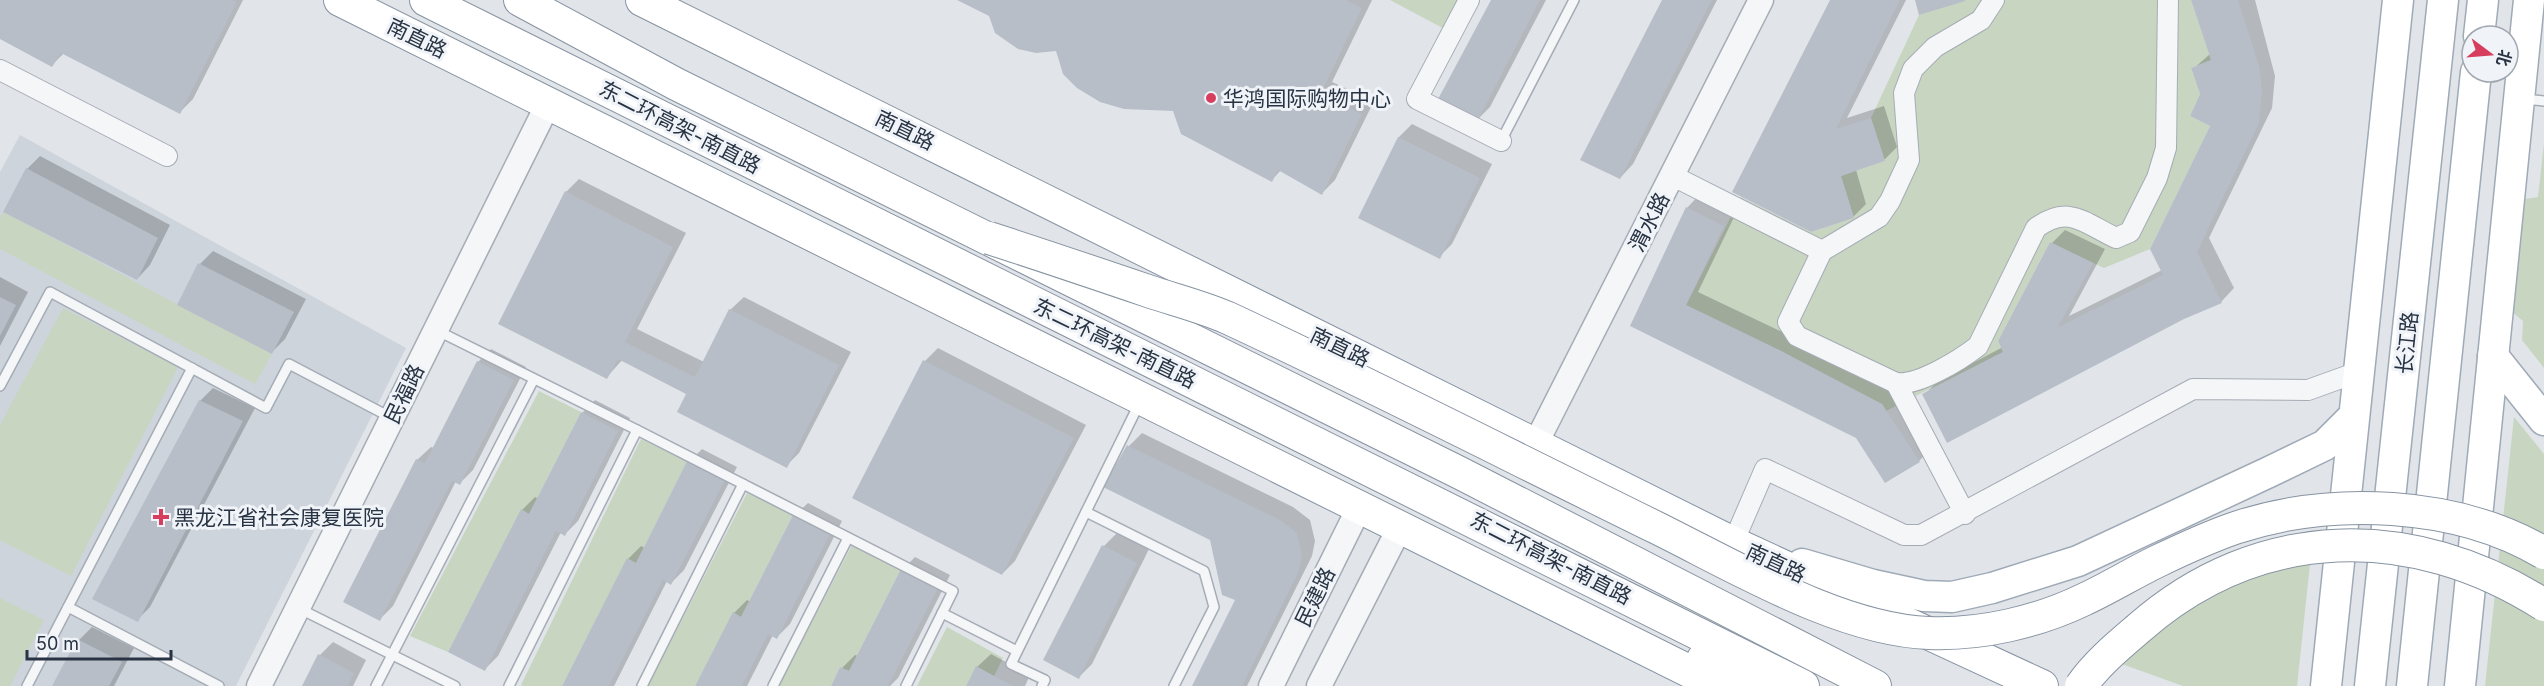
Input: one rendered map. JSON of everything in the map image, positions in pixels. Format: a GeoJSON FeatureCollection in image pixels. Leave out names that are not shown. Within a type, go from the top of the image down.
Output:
{"type":"FeatureCollection","features":[{"type":"Feature","properties":{"kind":"highway","name":"南直路"},"geometry":{"type":"LineString","coordinates":[[340,0],[383,12],[549,102],[1712,684]]}},
{"type":"Feature","properties":{"kind":"highway","name":"东二环高架-南直路"},"geometry":{"type":"LineString","coordinates":[[426,0],[978,276],[1444,504],[1803,686]]}},
{"type":"Feature","properties":{"kind":"highway","name":"东二环高架-南直路"},"geometry":{"type":"LineString","coordinates":[[520,0],[676,84],[1460,473],[1875,686]]}},
{"type":"Feature","properties":{"kind":"highway","name":"南直路"},"geometry":{"type":"LineString","coordinates":[[642,0],[1733,543],[2042,686]]}},
{"type":"Feature","properties":{"kind":"highway"},"geometry":{"type":"LineString","coordinates":[[989,238],[1223,316],[1746,572],[1840,614],[1902,630],[1930,633],[1975,631],[2007,626],[2079,602],[2157,561],[2235,528],[2311,513],[2403,509],[2445,515],[2492,529],[2544,553]]}},
{"type":"Feature","properties":{"kind":"highway"},"geometry":{"type":"LineString","coordinates":[[978,276],[1195,404],[1696,655],[1752,686]]}},
{"type":"Feature","properties":{"kind":"highway"},"geometry":{"type":"LineString","coordinates":[[2081,686],[2130,635],[2186,592],[2255,560],[2290,550],[2352,544],[2401,547],[2478,569],[2544,605]]}},
{"type":"Feature","properties":{"kind":"main road"},"geometry":{"type":"LineString","coordinates":[[2326,686],[2352,418],[2398,0]]}},
{"type":"Feature","properties":{"kind":"main road","name":"长江路"},"geometry":{"type":"LineString","coordinates":[[2370,686],[2443,0]]}},
{"type":"Feature","properties":{"kind":"main road"},"geometry":{"type":"LineString","coordinates":[[2480,24],[2483,0]]}},
{"type":"Feature","properties":{"kind":"main road"},"geometry":{"type":"LineString","coordinates":[[2460,686],[2493,356],[2531,100],[2529,0]]}},
{"type":"Feature","properties":{"kind":"main road","name":"长江路"},"geometry":{"type":"LineString","coordinates":[[2412,686],[2475,84]]}},
{"type":"Feature","properties":{"kind":"main road"},"geometry":{"type":"LineString","coordinates":[[2493,356],[2544,420]]}},
{"type":"Feature","properties":{"kind":"main road"},"geometry":{"type":"LineString","coordinates":[[1733,543],[1873,585],[1924,596],[1952,597],[2033,577],[2078,561],[2325,445],[2352,418]]}},
{"type":"Feature","properties":{"kind":"street"},"geometry":{"type":"LineString","coordinates":[[1469,0],[1418,99],[1501,141]]}},
{"type":"Feature","properties":{"kind":"street","name":"渭水路"},"geometry":{"type":"LineString","coordinates":[[1536,443],[1761,0]]}},
{"type":"Feature","properties":{"kind":"street"},"geometry":{"type":"LineString","coordinates":[[1994,0],[1981,20],[1935,46],[1913,69],[1904,93],[1909,160],[1890,201],[1879,217],[1822,251],[1788,322],[1797,336],[1896,383],[1908,385],[1965,356],[1978,346],[2036,228],[2051,217],[2066,214],[2116,238],[2130,232],[2157,178],[2166,148],[2168,0]]}},
{"type":"Feature","properties":{"kind":"street"},"geometry":{"type":"LineString","coordinates":[[0,70],[167,156]]}},
{"type":"Feature","properties":{"kind":"street","name":"民福路"},"geometry":{"type":"LineString","coordinates":[[259,686],[549,102]]}},
{"type":"Feature","properties":{"kind":"street"},"geometry":{"type":"LineString","coordinates":[[1672,176],[1822,251]]}},
{"type":"Feature","properties":{"kind":"street"},"geometry":{"type":"LineString","coordinates":[[1733,543],[1765,469],[1904,536],[1921,536],[2193,389],[2308,390],[2358,372]]}},
{"type":"Feature","properties":{"kind":"street"},"geometry":{"type":"LineString","coordinates":[[1896,383],[1965,514]]}},
{"type":"Feature","properties":{"kind":"street","name":"民建路"},"geometry":{"type":"LineString","coordinates":[[1272,686],[1359,508]]}},
{"type":"Feature","properties":{"kind":"street","name":"民建路"},"geometry":{"type":"LineString","coordinates":[[1319,686],[1399,529]]}},
{"type":"Feature","properties":{"kind":"lane"},"geometry":{"type":"LineString","coordinates":[[1501,141],[1574,0]]}},
{"type":"Feature","properties":{"kind":"lane"},"geometry":{"type":"LineString","coordinates":[[0,386],[50,292],[266,408],[289,364],[392,418]]}},
{"type":"Feature","properties":{"kind":"lane"},"geometry":{"type":"LineString","coordinates":[[436,330],[953,591],[906,686]]}},
{"type":"Feature","properties":{"kind":"lane"},"geometry":{"type":"LineString","coordinates":[[27,686],[192,368]]}},
{"type":"Feature","properties":{"kind":"lane"},"geometry":{"type":"LineString","coordinates":[[376,686],[534,379]]}},
{"type":"Feature","properties":{"kind":"lane"},"geometry":{"type":"LineString","coordinates":[[1042,686],[1045,680],[1011,664],[1141,399]]}},
{"type":"Feature","properties":{"kind":"lane"},"geometry":{"type":"LineString","coordinates":[[509,686],[637,430]]}},
{"type":"Feature","properties":{"kind":"lane"},"geometry":{"type":"LineString","coordinates":[[642,686],[743,484]]}},
{"type":"Feature","properties":{"kind":"lane"},"geometry":{"type":"LineString","coordinates":[[1086,512],[1204,571],[1214,607],[1174,686]]}},
{"type":"Feature","properties":{"kind":"lane"},"geometry":{"type":"LineString","coordinates":[[772,686],[848,538]]}},
{"type":"Feature","properties":{"kind":"lane"},"geometry":{"type":"LineString","coordinates":[[68,607],[219,686]]}},
{"type":"Feature","properties":{"kind":"lane"},"geometry":{"type":"LineString","coordinates":[[298,608],[455,686]]}},
{"type":"Feature","properties":{"kind":"lane"},"geometry":{"type":"LineString","coordinates":[[942,613],[1017,651]]}},
{"type":"Feature","properties":{"kind":"shaded area","name":"黑龙江省社会康复医院"},"geometry":{"type":"Polygon","coordinates":[[[20,135],[406,348],[236,686],[0,686],[0,172],[20,135]]]}},
{"type":"Feature","properties":{"kind":"green space"},"geometry":{"type":"Polygon","coordinates":[[[1390,0],[1469,0],[1452,33],[1390,0]]]}},
{"type":"Feature","properties":{"kind":"green space"},"geometry":{"type":"Polygon","coordinates":[[[1962,0],[2191,0],[2211,60],[2191,68],[2200,94],[2190,116],[2210,126],[2150,249],[2104,268],[2050,242],[1998,341],[2003,352],[1886,411],[1783,352],[1686,305],[1741,197],[1811,232],[1854,218],[1841,176],[1885,161],[1871,118],[1919,15],[1962,0]]]}},
{"type":"Feature","properties":{"kind":"green space"},"geometry":{"type":"Polygon","coordinates":[[[2544,143],[2544,368],[2522,340],[2523,321],[2511,311],[2525,199],[2538,197],[2544,143]]]}},
{"type":"Feature","properties":{"kind":"green space"},"geometry":{"type":"Polygon","coordinates":[[[3,212],[272,354],[255,384],[0,249],[0,218],[3,212]]]}},
{"type":"Feature","properties":{"kind":"green space"},"geometry":{"type":"Polygon","coordinates":[[[63,308],[178,367],[71,576],[0,540],[0,425],[63,308]]]}},
{"type":"Feature","properties":{"kind":"green space"},"geometry":{"type":"Polygon","coordinates":[[[539,391],[581,412],[529,514],[521,510],[448,652],[410,636],[539,391]]]}},
{"type":"Feature","properties":{"kind":"green space"},"geometry":{"type":"Polygon","coordinates":[[[2514,417],[2544,454],[2544,686],[2485,686],[2514,417]]]}},
{"type":"Feature","properties":{"kind":"green space"},"geometry":{"type":"Polygon","coordinates":[[[641,439],[687,461],[636,563],[627,559],[562,686],[523,686],[521,685],[641,439]]]}},
{"type":"Feature","properties":{"kind":"green space"},"geometry":{"type":"Polygon","coordinates":[[[747,493],[793,515],[741,617],[733,613],[695,686],[648,686],[747,493]]]}},
{"type":"Feature","properties":{"kind":"green space"},"geometry":{"type":"Polygon","coordinates":[[[852,545],[901,569],[849,671],[840,667],[831,686],[779,686],[852,545]]]}},
{"type":"Feature","properties":{"kind":"green space"},"geometry":{"type":"Polygon","coordinates":[[[2310,564],[2297,686],[2183,686],[2119,663],[2189,604],[2270,569],[2310,564]]]}},
{"type":"Feature","properties":{"kind":"green space"},"geometry":{"type":"Polygon","coordinates":[[[0,598],[44,620],[10,686],[0,686],[0,598]]]}},
{"type":"Feature","properties":{"kind":"green space"},"geometry":{"type":"Polygon","coordinates":[[[947,627],[1003,658],[994,676],[976,667],[966,686],[917,686],[947,627]]]}},
{"type":"Feature","properties":{"kind":"building"},"geometry":{"type":"Polygon","coordinates":[[[0,0],[232,0],[237,2],[180,114],[61,53],[52,67],[0,39],[0,0]]]}},
{"type":"Feature","properties":{"kind":"building","name":"华鸿国际购物中心"},"geometry":{"type":"Polygon","coordinates":[[[957,0],[1346,0],[1362,8],[1320,95],[1362,114],[1322,195],[1278,170],[1272,182],[1181,134],[1173,111],[1124,109],[1100,102],[1077,88],[1063,74],[1056,51],[1036,53],[1018,49],[995,33],[989,16],[957,0]]]}},
{"type":"Feature","properties":{"kind":"building"},"geometry":{"type":"Polygon","coordinates":[[[1491,0],[1540,0],[1477,122],[1437,101],[1491,0]]]}},
{"type":"Feature","properties":{"kind":"building"},"geometry":{"type":"Polygon","coordinates":[[[1662,0],[1712,0],[1620,179],[1580,160],[1662,0]]]}},
{"type":"Feature","properties":{"kind":"building"},"geometry":{"type":"Polygon","coordinates":[[[1830,0],[1900,0],[1836,129],[1871,118],[1885,161],[1841,176],[1854,218],[1811,232],[1732,192],[1830,0]]]}},
{"type":"Feature","properties":{"kind":"building"},"geometry":{"type":"Polygon","coordinates":[[[1915,0],[1965,0],[1965,1],[1919,15],[1915,0]]]}},
{"type":"Feature","properties":{"kind":"building"},"geometry":{"type":"Polygon","coordinates":[[[2191,0],[2238,0],[2259,66],[2262,90],[2259,123],[2197,252],[2222,303],[2184,319],[1947,443],[1922,394],[2003,352],[1998,341],[2050,242],[2093,263],[2058,327],[2163,275],[2150,249],[2210,126],[2190,116],[2200,94],[2191,68],[2211,60],[2191,0]]]}},
{"type":"Feature","properties":{"kind":"building"},"geometry":{"type":"Polygon","coordinates":[[[1398,137],[1480,178],[1440,259],[1358,218],[1398,137]]]}},
{"type":"Feature","properties":{"kind":"building"},"geometry":{"type":"Polygon","coordinates":[[[26,168],[158,238],[137,280],[3,212],[26,168]]]}},
{"type":"Feature","properties":{"kind":"building"},"geometry":{"type":"Polygon","coordinates":[[[565,191],[673,247],[625,342],[695,377],[729,309],[839,365],[787,468],[677,412],[686,394],[618,359],[607,379],[498,324],[565,191]]]}},
{"type":"Feature","properties":{"kind":"building"},"geometry":{"type":"Polygon","coordinates":[[[1686,207],[1724,226],[1686,305],[1882,404],[1920,462],[1885,483],[1856,438],[1630,326],[1686,207]]]}},
{"type":"Feature","properties":{"kind":"building"},"geometry":{"type":"Polygon","coordinates":[[[198,263],[294,312],[272,354],[177,305],[198,263]]]}},
{"type":"Feature","properties":{"kind":"building"},"geometry":{"type":"Polygon","coordinates":[[[0,297],[16,305],[0,336],[0,297]]]}},
{"type":"Feature","properties":{"kind":"building"},"geometry":{"type":"Polygon","coordinates":[[[923,360],[1074,438],[1002,575],[852,498],[923,360]]]}},
{"type":"Feature","properties":{"kind":"building"},"geometry":{"type":"Polygon","coordinates":[[[477,361],[514,380],[460,485],[452,481],[380,621],[343,602],[416,459],[425,463],[477,361]]]}},
{"type":"Feature","properties":{"kind":"building"},"geometry":{"type":"Polygon","coordinates":[[[199,400],[243,421],[138,622],[92,599],[199,400]]]}},
{"type":"Feature","properties":{"kind":"building"},"geometry":{"type":"Polygon","coordinates":[[[581,412],[618,431],[565,536],[556,531],[485,671],[448,652],[521,509],[529,514],[581,412]]]}},
{"type":"Feature","properties":{"kind":"building"},"geometry":{"type":"Polygon","coordinates":[[[1127,445],[1280,520],[1297,533],[1302,555],[1299,571],[1242,686],[1192,686],[1235,600],[1222,595],[1210,540],[1103,487],[1127,445]]]}},
{"type":"Feature","properties":{"kind":"building"},"geometry":{"type":"Polygon","coordinates":[[[687,461],[725,480],[671,585],[663,580],[609,686],[562,686],[627,558],[636,563],[687,461]]]}},
{"type":"Feature","properties":{"kind":"building"},"geometry":{"type":"Polygon","coordinates":[[[793,515],[830,534],[777,639],[768,634],[742,686],[695,686],[733,612],[741,617],[793,515]]]}},
{"type":"Feature","properties":{"kind":"building"},"geometry":{"type":"Polygon","coordinates":[[[1102,545],[1137,563],[1079,679],[1043,660],[1102,545]]]}},
{"type":"Feature","properties":{"kind":"building"},"geometry":{"type":"Polygon","coordinates":[[[901,569],[938,588],[888,686],[831,686],[840,667],[849,671],[901,569]]]}},
{"type":"Feature","properties":{"kind":"building"},"geometry":{"type":"Polygon","coordinates":[[[77,639],[122,662],[109,686],[52,686],[77,639]]]}},
{"type":"Feature","properties":{"kind":"building"},"geometry":{"type":"Polygon","coordinates":[[[318,654],[354,673],[348,686],[302,686],[318,654]]]}},
{"type":"Feature","properties":{"kind":"building"},"geometry":{"type":"Polygon","coordinates":[[[976,666],[994,676],[1014,686],[966,686],[976,666]]]}},
{"type":"Feature","properties":{"kind":"place","name":"华鸿国际购物中心"},"geometry":{"type":"Point","coordinates":[1211,98]}},
{"type":"Feature","properties":{"kind":"place","name":"黑龙江省社会康复医院"},"geometry":{"type":"Point","coordinates":[161,517]}}]}
